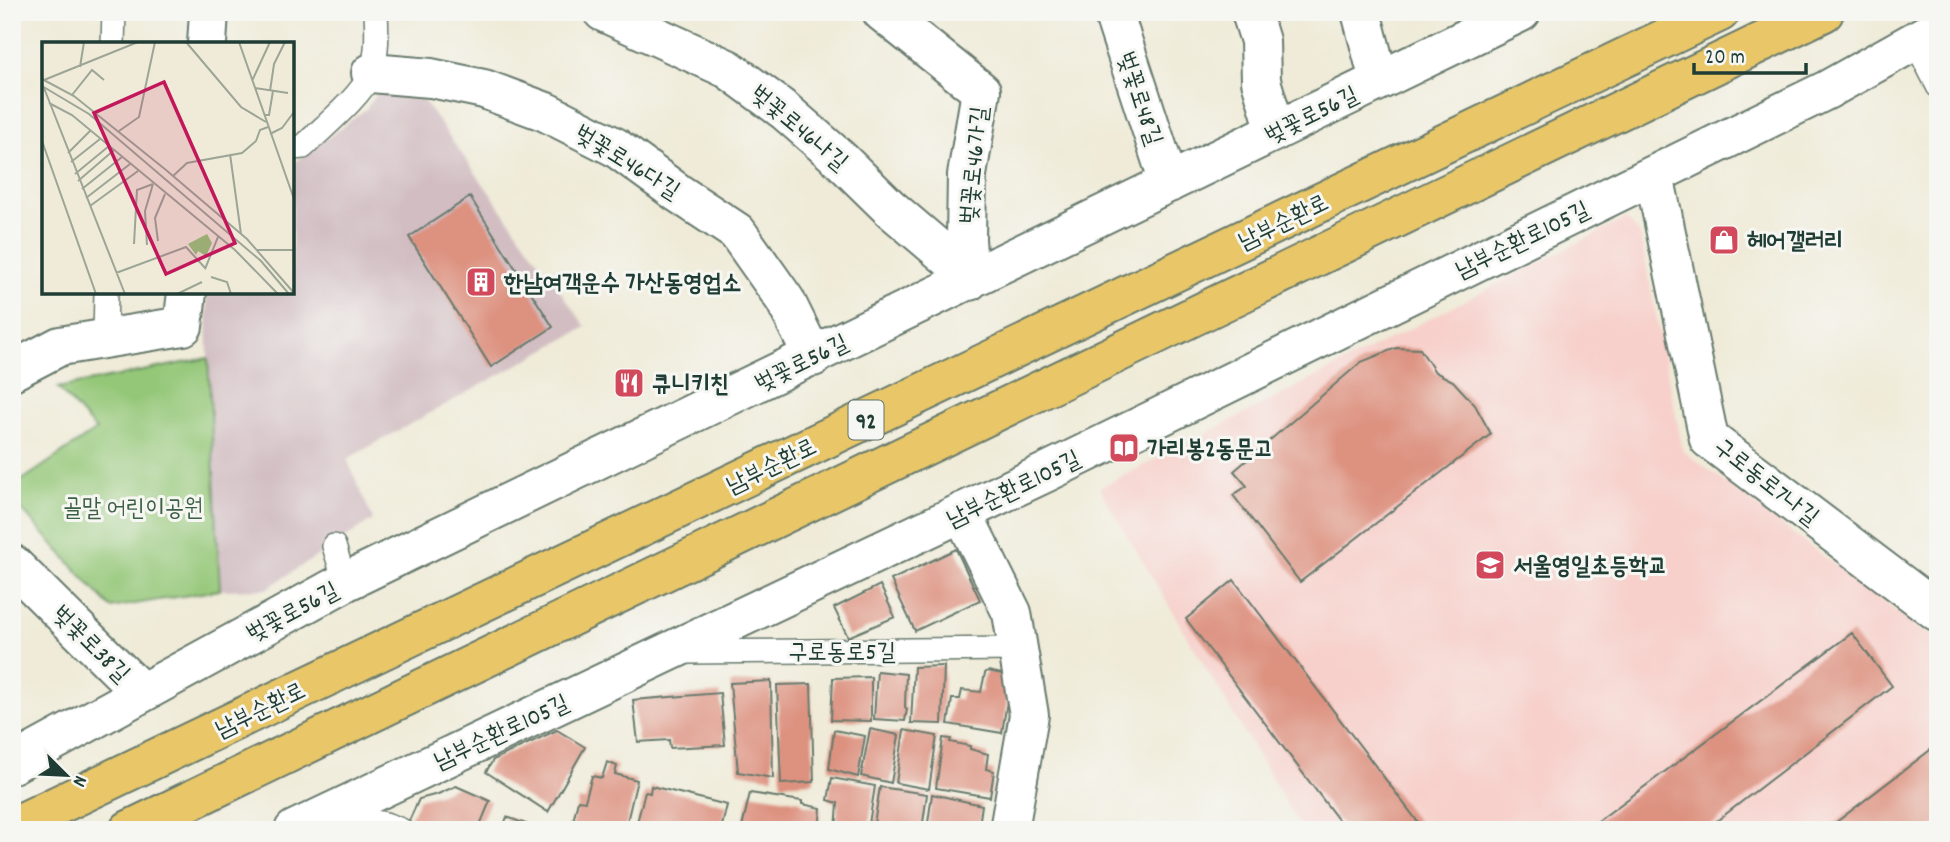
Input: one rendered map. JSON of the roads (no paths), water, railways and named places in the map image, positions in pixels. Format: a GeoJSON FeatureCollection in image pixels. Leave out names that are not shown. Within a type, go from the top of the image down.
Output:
{"type":"FeatureCollection","features":[{"type":"Feature","properties":{"kind":"main road","name":"남부순환로"},"geometry":{"type":"LineString","coordinates":[[12,827],[1720,12]]}},
{"type":"Feature","properties":{"kind":"main road","name":"남부순환로"},"geometry":{"type":"LineString","coordinates":[[129,830],[1824,12]]}},
{"type":"Feature","properties":{"kind":"street"},"geometry":{"type":"LineString","coordinates":[[207,42],[209,12]]}},
{"type":"Feature","properties":{"kind":"street","name":"벚꽃로46나길"},"geometry":{"type":"LineString","coordinates":[[603,12],[727,69],[776,104],[950,259],[969,282]]}},
{"type":"Feature","properties":{"kind":"street","name":"벚꽃로46가길"},"geometry":{"type":"LineString","coordinates":[[882,12],[981,92],[967,175],[966,239],[969,282]]}},
{"type":"Feature","properties":{"kind":"street","name":"벚꽃로48길"},"geometry":{"type":"LineString","coordinates":[[1112,12],[1169,183]]}},
{"type":"Feature","properties":{"kind":"street"},"geometry":{"type":"LineString","coordinates":[[1251,12],[1260,41],[1261,81],[1276,131]]}},
{"type":"Feature","properties":{"kind":"street"},"geometry":{"type":"LineString","coordinates":[[1361,12],[1379,80]]}},
{"type":"Feature","properties":{"kind":"street","name":"벚꽃로56길"},"geometry":{"type":"LineString","coordinates":[[12,764],[345,582],[1276,131],[1379,80],[1482,21],[1521,12]]}},
{"type":"Feature","properties":{"kind":"street","name":"남부순환로105길"},"geometry":{"type":"LineString","coordinates":[[294,830],[962,512],[1654,175],[1827,90],[1926,34]]}},
{"type":"Feature","properties":{"kind":"street","name":"벚꽃로46다길"},"geometry":{"type":"LineString","coordinates":[[371,72],[431,78],[484,89],[546,112],[615,147],[737,232],[785,300],[813,357]]}},
{"type":"Feature","properties":{"kind":"street","name":"구로동로7나길"},"geometry":{"type":"LineString","coordinates":[[1654,175],[1710,439],[1938,612]]}},
{"type":"Feature","properties":{"kind":"street"},"geometry":{"type":"LineString","coordinates":[[12,371],[60,346],[105,338],[185,309]]}},
{"type":"Feature","properties":{"kind":"street"},"geometry":{"type":"LineString","coordinates":[[962,512],[1012,613],[1029,715],[1009,830]]}},
{"type":"Feature","properties":{"kind":"street","name":"벚꽃로38길"},"geometry":{"type":"LineString","coordinates":[[12,564],[142,693]]}},
{"type":"Feature","properties":{"kind":"lane"},"geometry":{"type":"LineString","coordinates":[[113,42],[114,12]]}},
{"type":"Feature","properties":{"kind":"lane"},"geometry":{"type":"LineString","coordinates":[[294,148],[303,147],[360,91],[371,72],[377,39],[376,12]]}},
{"type":"Feature","properties":{"kind":"lane","name":"남부순환로105길"},"geometry":{"type":"LineString","coordinates":[[1926,34],[1938,86]]}},
{"type":"Feature","properties":{"kind":"lane"},"geometry":{"type":"LineString","coordinates":[[105,338],[106,294]]}},
{"type":"Feature","properties":{"kind":"lane"},"geometry":{"type":"LineString","coordinates":[[334,546],[345,582]]}},
{"type":"Feature","properties":{"kind":"lane","name":"구로동로5길"},"geometry":{"type":"LineString","coordinates":[[667,652],[1018,649]]}},
{"type":"Feature","properties":{"kind":"lane"},"geometry":{"type":"LineString","coordinates":[[350,830],[363,823],[381,820],[401,830]]}},
{"type":"Feature","properties":{"kind":"place","name":"헤어갤러리"},"geometry":{"type":"Point","coordinates":[1724,240]}},
{"type":"Feature","properties":{"kind":"place","name":"한남여객운수 가산동영업소"},"geometry":{"type":"Point","coordinates":[481,282]}},
{"type":"Feature","properties":{"kind":"place","name":"큐니키친"},"geometry":{"type":"Point","coordinates":[629,383]}},
{"type":"Feature","properties":{"kind":"place","name":"가리봉2동문고"},"geometry":{"type":"Point","coordinates":[1124,448]}},
{"type":"Feature","properties":{"kind":"place","name":"서울영일초등학교"},"geometry":{"type":"Point","coordinates":[1490,565]}},
{"type":"Feature","properties":{"kind":"park label","name":"골말 어린이공원"},"geometry":{"type":"Point","coordinates":[133,507]}}]}
